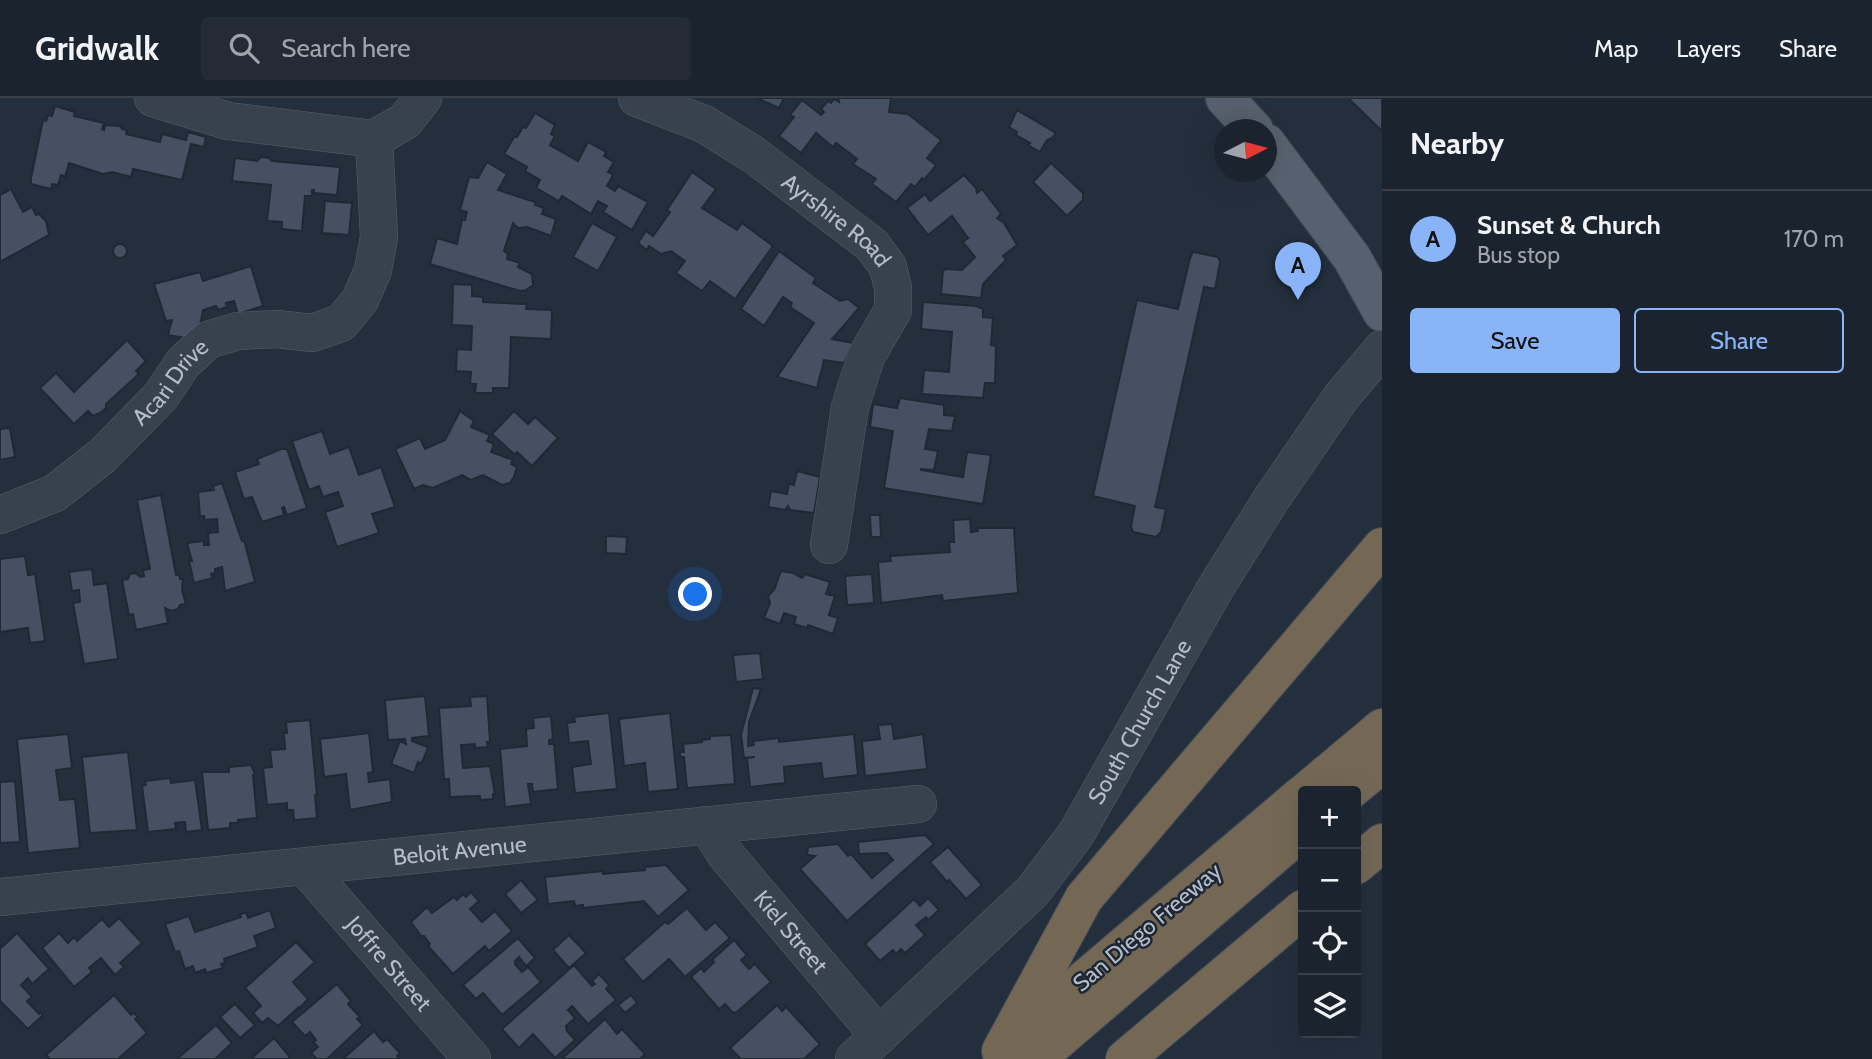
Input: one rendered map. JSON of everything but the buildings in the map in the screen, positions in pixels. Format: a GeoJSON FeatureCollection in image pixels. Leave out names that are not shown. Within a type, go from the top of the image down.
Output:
{"type":"FeatureCollection","features":[{"type":"Feature","properties":{"kind":"highway"},"geometry":{"type":"LineString","coordinates":[[1009,1056],[1084,898],[1382,547]]}},
{"type":"Feature","properties":{"kind":"highway","name":"San Diego Freeway"},"geometry":{"type":"LineString","coordinates":[[1313,786],[1382,727]]}},
{"type":"Feature","properties":{"kind":"highway"},"geometry":{"type":"LineString","coordinates":[[1355,786],[1382,764]]}},
{"type":"Feature","properties":{"kind":"highway","name":"San Diego Freeway"},"geometry":{"type":"LineString","coordinates":[[1009,1056],[1298,799]]}},
{"type":"Feature","properties":{"kind":"highway"},"geometry":{"type":"LineString","coordinates":[[1009,1056],[1298,834]]}},
{"type":"Feature","properties":{"kind":"highway"},"geometry":{"type":"LineString","coordinates":[[1361,861],[1382,843]]}},
{"type":"Feature","properties":{"kind":"highway"},"geometry":{"type":"LineString","coordinates":[[1125,1059],[1299,912]]}},
{"type":"Feature","properties":{"kind":"main road"},"geometry":{"type":"LineString","coordinates":[[1225,98],[1244,119]]}},
{"type":"Feature","properties":{"kind":"main road"},"geometry":{"type":"LineString","coordinates":[[1277,158],[1352,258],[1382,312]]}},
{"type":"Feature","properties":{"kind":"street"},"geometry":{"type":"LineString","coordinates":[[153,98],[229,121],[374,139],[405,121],[423,98]]}},
{"type":"Feature","properties":{"kind":"street","name":"Ayrshire Road"},"geometry":{"type":"LineString","coordinates":[[637,98],[704,124],[754,155],[872,245],[888,267],[893,288],[893,310],[866,357],[850,407],[829,545]]}},
{"type":"Feature","properties":{"kind":"street","name":"Acari Drive"},"geometry":{"type":"LineString","coordinates":[[0,515],[54,493],[102,456],[161,396],[183,363],[208,340],[238,331],[277,329],[312,333],[341,323],[360,300],[373,270],[379,237],[374,139]]}},
{"type":"Feature","properties":{"kind":"street","name":"South Church Lane"},"geometry":{"type":"LineString","coordinates":[[866,1047],[1032,892],[1076,834],[1216,587],[1272,498],[1342,396],[1382,349]]}},
{"type":"Feature","properties":{"kind":"street","name":"Beloit Avenue"},"geometry":{"type":"LineString","coordinates":[[0,897],[918,804]]}},
{"type":"Feature","properties":{"kind":"street","name":"Kiel Street"},"geometry":{"type":"LineString","coordinates":[[707,825],[866,1047]]}},
{"type":"Feature","properties":{"kind":"street","name":"Joffre Street"},"geometry":{"type":"LineString","coordinates":[[305,867],[472,1059]]}},
{"type":"Feature","properties":{"kind":"place","name":"Sunset & Church"},"geometry":{"type":"Point","coordinates":[1298,300]}}]}
